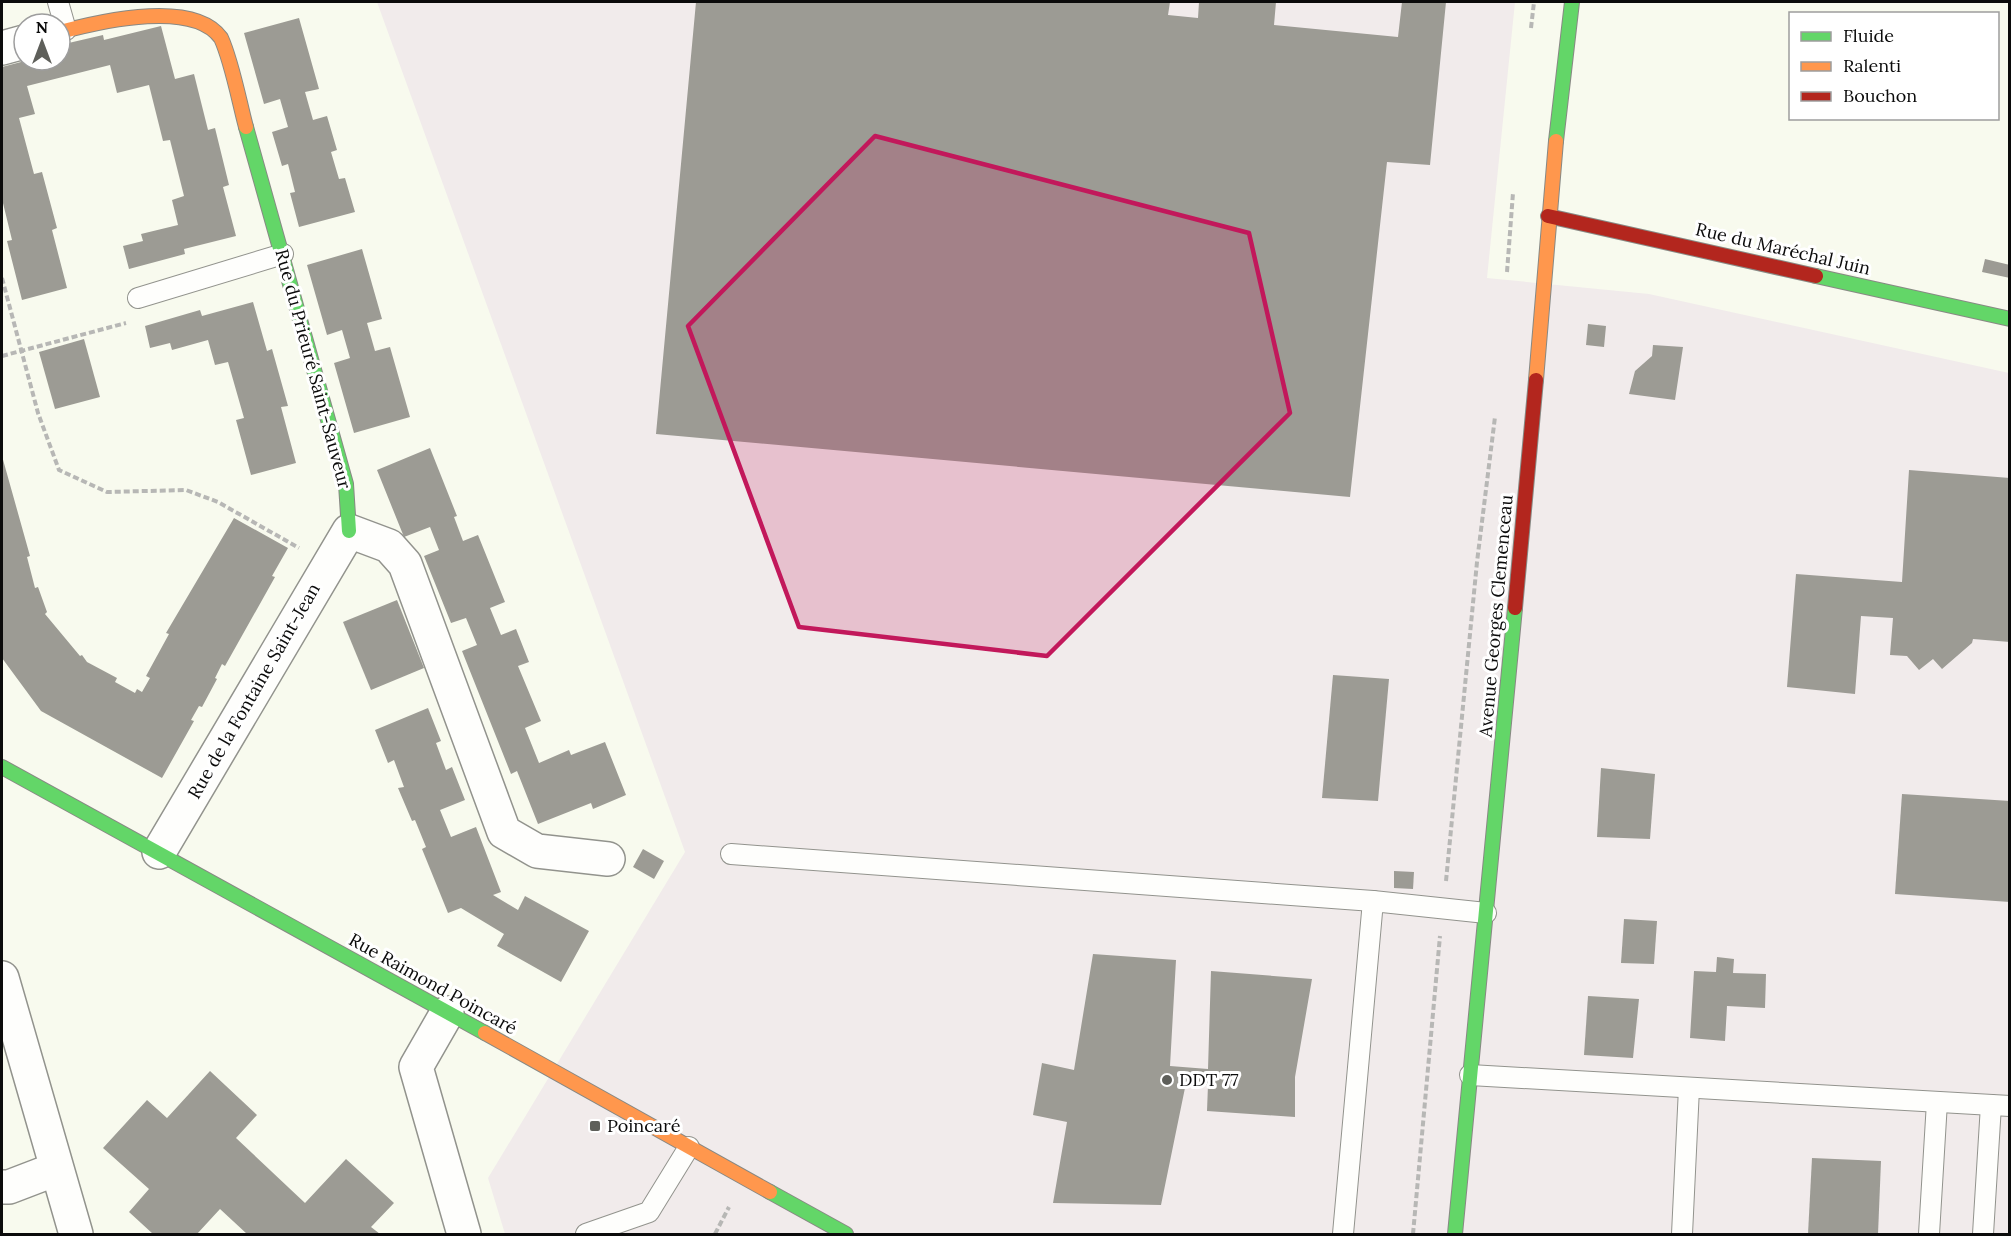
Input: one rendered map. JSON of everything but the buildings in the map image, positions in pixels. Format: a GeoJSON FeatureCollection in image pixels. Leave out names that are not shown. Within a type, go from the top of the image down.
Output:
{"type":"FeatureCollection","features":[{"type":"Feature","properties":{"kind":"street","name":"Avenue Georges Clemenceau"},"geometry":{"type":"LineString","coordinates":[[1455,1234],[1539,350],[1548,216],[1572,2]]}},
{"type":"Feature","properties":{"kind":"street","name":"Rue du Prieuré Saint-Sauveur"},"geometry":{"type":"LineString","coordinates":[[72,29],[159,6],[191,9],[206,16],[220,37],[346,484],[349,531]]}},
{"type":"Feature","properties":{"kind":"street","name":"Rue du Maréchal Juin"},"geometry":{"type":"LineString","coordinates":[[1548,216],[2010,319]]}},
{"type":"Feature","properties":{"kind":"street","name":"Rue de la Fontaine Saint-Jean"},"geometry":{"type":"LineString","coordinates":[[159,852],[349,531]]}},
{"type":"Feature","properties":{"kind":"street"},"geometry":{"type":"LineString","coordinates":[[349,531],[389,546],[405,564],[504,832],[537,851],[608,859]]}},
{"type":"Feature","properties":{"kind":"street","name":"Rue Raimond Poincaré"},"geometry":{"type":"LineString","coordinates":[[2,767],[846,1234]]}},
{"type":"Feature","properties":{"kind":"street"},"geometry":{"type":"LineString","coordinates":[[2,978],[76,1234]]}},
{"type":"Feature","properties":{"kind":"street"},"geometry":{"type":"LineString","coordinates":[[447,1013],[416,1067],[464,1234]]}},
{"type":"Feature","properties":{"kind":"street"},"geometry":{"type":"LineString","coordinates":[[2,1186],[9,1187],[56,1169]]}},
{"type":"Feature","properties":{"kind":"lane"},"geometry":{"type":"LineString","coordinates":[[138,298],[283,254]]}},
{"type":"Feature","properties":{"kind":"lane"},"geometry":{"type":"LineString","coordinates":[[730,854],[1373,901],[1486,913]]}},
{"type":"Feature","properties":{"kind":"lane"},"geometry":{"type":"LineString","coordinates":[[1342,1234],[1373,901]]}},
{"type":"Feature","properties":{"kind":"lane"},"geometry":{"type":"LineString","coordinates":[[1470,1076],[2000,1106],[1983,1234]]}},
{"type":"Feature","properties":{"kind":"lane"},"geometry":{"type":"LineString","coordinates":[[1682,1234],[1689,1088]]}},
{"type":"Feature","properties":{"kind":"lane"},"geometry":{"type":"LineString","coordinates":[[1929,1234],[1937,1102]]}},
{"type":"Feature","properties":{"kind":"lane"},"geometry":{"type":"LineString","coordinates":[[586,1234],[649,1212],[689,1147]]}},
{"type":"Feature","properties":{"kind":"path"},"geometry":{"type":"LineString","coordinates":[[1531,34],[1534,2]]}},
{"type":"Feature","properties":{"kind":"path"},"geometry":{"type":"LineString","coordinates":[[1506,276],[1508,228],[1514,181]]}},
{"type":"Feature","properties":{"kind":"path"},"geometry":{"type":"LineString","coordinates":[[2,278],[38,413],[59,470],[107,492],[186,490],[218,502],[328,564]]}},
{"type":"Feature","properties":{"kind":"path"},"geometry":{"type":"LineString","coordinates":[[2,356],[134,321],[138,298]]}},
{"type":"Feature","properties":{"kind":"path"},"geometry":{"type":"LineString","coordinates":[[1413,1234],[1477,562],[1495,415]]}},
{"type":"Feature","properties":{"kind":"path"},"geometry":{"type":"LineString","coordinates":[[716,1234],[730,1206]]}},
{"type":"Feature","properties":{"kind":"highlighted area"},"geometry":{"type":"Polygon","coordinates":[[[875,136],[1249,233],[1290,413],[1047,656],[799,627],[688,326],[875,136]]]}},
{"type":"Feature","properties":{"kind":"shaded area"},"geometry":{"type":"Polygon","coordinates":[[[377,2],[1515,2],[1487,278],[1649,294],[2009,373],[2009,1234],[505,1234],[488,1178],[685,852],[377,2]]]}},
{"type":"Feature","properties":{"kind":"traffic: fast"},"geometry":{"type":"LineString","coordinates":[[1556,141],[1572,2]]}},
{"type":"Feature","properties":{"kind":"traffic: fast"},"geometry":{"type":"LineString","coordinates":[[246,127],[346,484],[349,531]]}},
{"type":"Feature","properties":{"kind":"traffic: fast"},"geometry":{"type":"LineString","coordinates":[[1816,276],[2010,319]]}},
{"type":"Feature","properties":{"kind":"traffic: fast"},"geometry":{"type":"LineString","coordinates":[[1455,1234],[1515,608]]}},
{"type":"Feature","properties":{"kind":"traffic: fast"},"geometry":{"type":"LineString","coordinates":[[2,767],[485,1033]]}},
{"type":"Feature","properties":{"kind":"traffic: fast"},"geometry":{"type":"LineString","coordinates":[[770,1192],[846,1234]]}},
{"type":"Feature","properties":{"kind":"traffic: slow"},"geometry":{"type":"LineString","coordinates":[[72,29],[147,16],[191,19],[208,26],[221,38],[225,48],[246,127]]}},
{"type":"Feature","properties":{"kind":"traffic: slow"},"geometry":{"type":"LineString","coordinates":[[1536,380],[1556,141]]}},
{"type":"Feature","properties":{"kind":"traffic: slow"},"geometry":{"type":"LineString","coordinates":[[485,1033],[770,1192]]}},
{"type":"Feature","properties":{"kind":"traffic: jam"},"geometry":{"type":"LineString","coordinates":[[1548,216],[1816,276]]}},
{"type":"Feature","properties":{"kind":"traffic: jam"},"geometry":{"type":"LineString","coordinates":[[1515,608],[1536,380]]}},
{"type":"Feature","properties":{"kind":"place","name":"DDT 77"},"geometry":{"type":"Point","coordinates":[1167,1080]}},
{"type":"Feature","properties":{"kind":"place","name":"Poincaré"},"geometry":{"type":"Point","coordinates":[595,1126]}}]}
